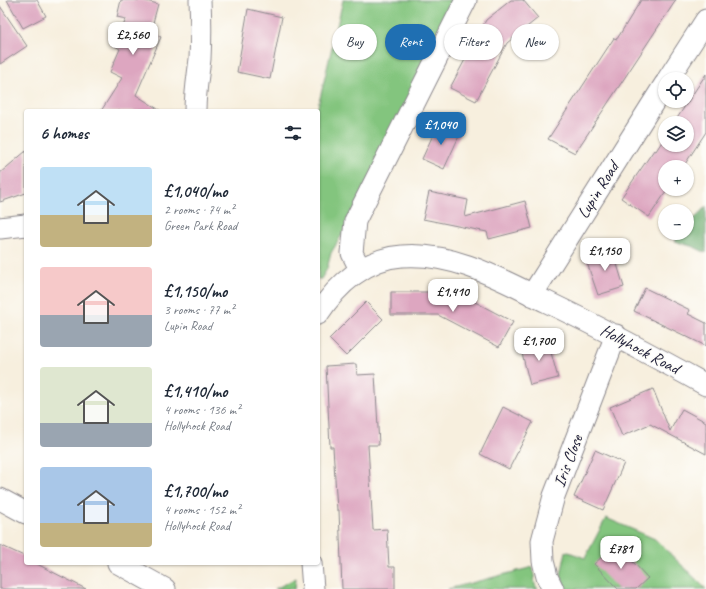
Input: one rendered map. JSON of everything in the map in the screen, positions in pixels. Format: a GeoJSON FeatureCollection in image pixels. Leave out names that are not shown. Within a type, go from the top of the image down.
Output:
{"type":"FeatureCollection","features":[{"type":"Feature","properties":{"kind":"street"},"geometry":{"type":"LineString","coordinates":[[196,109],[195,94],[200,61],[200,0]]}},
{"type":"Feature","properties":{"kind":"street"},"geometry":{"type":"LineString","coordinates":[[355,274],[352,253],[355,221],[466,0]]}},
{"type":"Feature","properties":{"kind":"street"},"geometry":{"type":"LineString","coordinates":[[673,72],[706,20]]}},
{"type":"Feature","properties":{"kind":"street","name":"Lupin Road"},"geometry":{"type":"LineString","coordinates":[[532,295],[658,95]]}},
{"type":"Feature","properties":{"kind":"street"},"geometry":{"type":"LineString","coordinates":[[0,228],[24,225]]}},
{"type":"Feature","properties":{"kind":"street","name":"Hollyhock Road"},"geometry":{"type":"LineString","coordinates":[[320,293],[329,292],[371,263],[402,256],[432,257],[468,265],[616,335],[706,385]]}},
{"type":"Feature","properties":{"kind":"street","name":"Hollyhock Road"},"geometry":{"type":"LineString","coordinates":[[320,312],[355,274]]}},
{"type":"Feature","properties":{"kind":"street","name":"Iris Close"},"geometry":{"type":"LineString","coordinates":[[553,589],[547,578],[543,561],[542,541],[554,496],[616,335]]}},
{"type":"Feature","properties":{"kind":"street"},"geometry":{"type":"LineString","coordinates":[[0,499],[24,512]]}},
{"type":"Feature","properties":{"kind":"street"},"geometry":{"type":"LineString","coordinates":[[122,565],[166,589]]}},
{"type":"Feature","properties":{"kind":"street"},"geometry":{"type":"LineString","coordinates":[[311,565],[312,589]]}},
{"type":"Feature","properties":{"kind":"green space"},"geometry":{"type":"Polygon","coordinates":[[[343,0],[457,0],[436,43],[436,24],[385,24],[385,60],[428,60],[343,233],[331,253],[327,269],[321,279],[320,109],[317,109],[332,47],[332,60],[377,60],[377,24],[337,24],[343,0]]]}},
{"type":"Feature","properties":{"kind":"green space"},"geometry":{"type":"Polygon","coordinates":[[[706,206],[706,253],[694,247],[674,241],[694,240],[694,219],[706,206]]]}},
{"type":"Feature","properties":{"kind":"green space"},"geometry":{"type":"Polygon","coordinates":[[[606,518],[655,539],[706,589],[565,589],[561,575],[566,551],[585,558],[606,518]]]}},
{"type":"Feature","properties":{"kind":"green space"},"geometry":{"type":"Polygon","coordinates":[[[533,567],[535,585],[538,589],[448,589],[533,567]]]}},
{"type":"Feature","properties":{"kind":"green space"},"geometry":{"type":"Polygon","coordinates":[[[296,578],[295,589],[275,589],[296,578]]]}},
{"type":"Feature","properties":{"kind":"building"},"geometry":{"type":"Polygon","coordinates":[[[7,0],[37,0],[46,16],[23,28],[7,0]]]}},
{"type":"Feature","properties":{"kind":"building"},"geometry":{"type":"Polygon","coordinates":[[[121,0],[142,0],[158,4],[150,34],[151,32],[161,37],[136,95],[158,109],[102,109],[122,78],[110,72],[120,49],[115,46],[126,19],[117,17],[121,0]]]}},
{"type":"Feature","properties":{"kind":"building"},"geometry":{"type":"Polygon","coordinates":[[[511,0],[523,0],[538,18],[531,24],[511,24],[511,40],[507,43],[503,50],[503,24],[484,24],[486,20],[511,0]]]}},
{"type":"Feature","properties":{"kind":"building"},"geometry":{"type":"Polygon","coordinates":[[[641,0],[676,0],[575,153],[548,139],[614,38],[617,39],[641,0]]]}},
{"type":"Feature","properties":{"kind":"building"},"geometry":{"type":"Polygon","coordinates":[[[0,6],[27,46],[0,64],[0,6]]]}},
{"type":"Feature","properties":{"kind":"building"},"geometry":{"type":"Polygon","coordinates":[[[248,9],[282,17],[270,79],[237,72],[248,9]]]}},
{"type":"Feature","properties":{"kind":"building"},"geometry":{"type":"Polygon","coordinates":[[[465,60],[498,60],[476,101],[450,88],[465,60]]]}},
{"type":"Feature","properties":{"kind":"building"},"geometry":{"type":"Polygon","coordinates":[[[706,74],[706,132],[694,150],[694,116],[679,116],[684,108],[694,108],[694,92],[706,74]]]}},
{"type":"Feature","properties":{"kind":"building"},"geometry":{"type":"Polygon","coordinates":[[[438,124],[460,134],[444,169],[422,159],[438,124]]]}},
{"type":"Feature","properties":{"kind":"building"},"geometry":{"type":"Polygon","coordinates":[[[658,148],[658,152],[693,152],[688,160],[658,160],[658,196],[663,196],[649,217],[621,198],[654,150],[656,151],[658,148]]]}},
{"type":"Feature","properties":{"kind":"building"},"geometry":{"type":"Polygon","coordinates":[[[24,153],[24,194],[0,202],[0,173],[24,153]]]}},
{"type":"Feature","properties":{"kind":"building"},"geometry":{"type":"Polygon","coordinates":[[[429,192],[468,200],[465,217],[525,201],[532,228],[489,239],[487,232],[423,219],[429,192]]]}},
{"type":"Feature","properties":{"kind":"building"},"geometry":{"type":"Polygon","coordinates":[[[612,248],[624,287],[598,295],[585,257],[612,248]]]}},
{"type":"Feature","properties":{"kind":"building"},"geometry":{"type":"Polygon","coordinates":[[[645,288],[690,310],[688,314],[706,323],[706,346],[634,311],[645,288]]]}},
{"type":"Feature","properties":{"kind":"building"},"geometry":{"type":"Polygon","coordinates":[[[391,292],[456,292],[513,322],[499,347],[438,315],[391,315],[391,292]]]}},
{"type":"Feature","properties":{"kind":"building"},"geometry":{"type":"Polygon","coordinates":[[[366,302],[383,319],[346,356],[329,339],[366,302]]]}},
{"type":"Feature","properties":{"kind":"building"},"geometry":{"type":"Polygon","coordinates":[[[547,338],[558,378],[530,385],[520,345],[547,338]]]}},
{"type":"Feature","properties":{"kind":"building"},"geometry":{"type":"Polygon","coordinates":[[[356,364],[357,375],[375,374],[379,445],[368,445],[373,530],[387,529],[389,567],[395,567],[395,589],[342,589],[339,510],[337,510],[333,447],[330,447],[326,366],[356,364]]]}},
{"type":"Feature","properties":{"kind":"building"},"geometry":{"type":"Polygon","coordinates":[[[653,389],[670,431],[682,409],[706,422],[706,454],[650,424],[622,436],[610,407],[653,389]]]}},
{"type":"Feature","properties":{"kind":"building"},"geometry":{"type":"Polygon","coordinates":[[[503,407],[533,422],[509,469],[480,454],[503,407]]]}},
{"type":"Feature","properties":{"kind":"building"},"geometry":{"type":"Polygon","coordinates":[[[595,450],[624,463],[603,510],[574,497],[595,450]]]}},
{"type":"Feature","properties":{"kind":"building"},"geometry":{"type":"Polygon","coordinates":[[[616,544],[648,578],[636,589],[618,589],[594,564],[616,544]]]}},
{"type":"Feature","properties":{"kind":"building"},"geometry":{"type":"Polygon","coordinates":[[[0,545],[24,556],[24,565],[39,565],[86,589],[0,589],[0,545]]]}}]}
